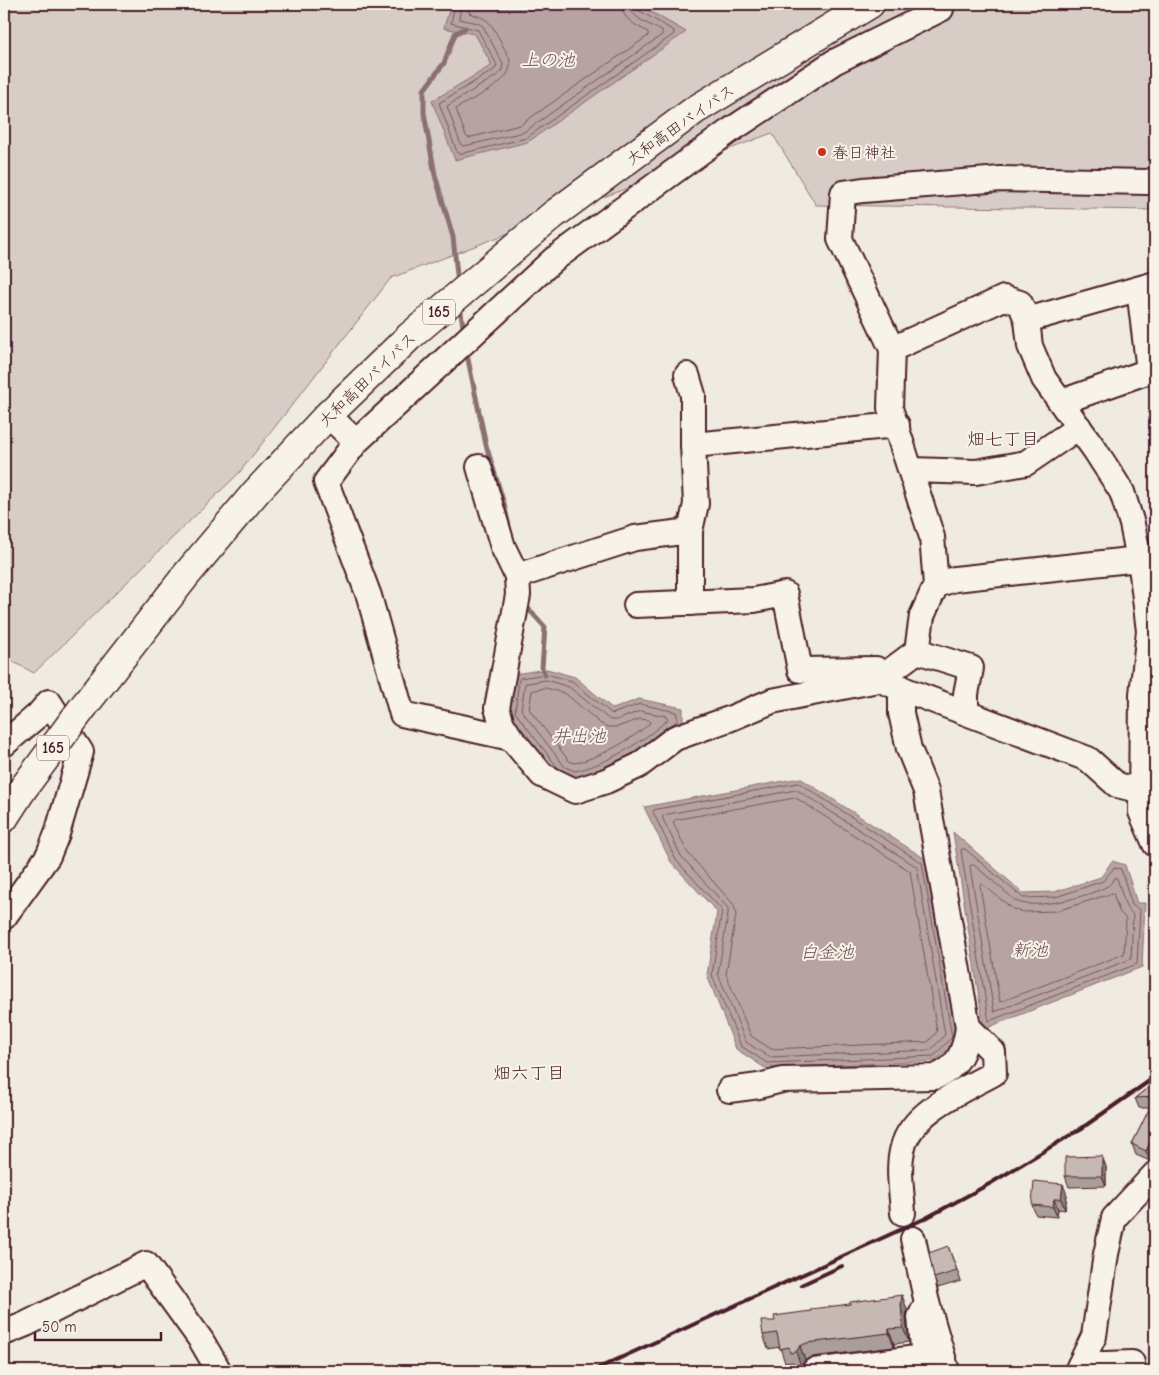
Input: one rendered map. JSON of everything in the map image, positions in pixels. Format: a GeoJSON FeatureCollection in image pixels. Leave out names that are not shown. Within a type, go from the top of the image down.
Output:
{"type":"FeatureCollection","features":[{"type":"Feature","properties":{"kind":"highway","name":"大和高田バイパス"},"geometry":{"type":"LineString","coordinates":[[4,818],[22,790],[84,706],[187,574],[256,492],[328,415],[409,337],[553,215],[695,110],[870,4]]}},
{"type":"Feature","properties":{"kind":"street"},"geometry":{"type":"LineString","coordinates":[[511,738],[402,714],[369,596],[326,482],[356,442],[552,260],[728,132],[834,62],[940,6]]}},
{"type":"Feature","properties":{"kind":"street"},"geometry":{"type":"LineString","coordinates":[[819,34],[834,62]]}},
{"type":"Feature","properties":{"kind":"street"},"geometry":{"type":"LineString","coordinates":[[479,467],[503,547],[516,576],[518,595],[497,708],[502,724],[511,738],[542,775],[575,790],[606,782],[638,766],[675,738],[772,701],[891,679],[917,651],[922,616],[936,585],[932,537],[890,408],[892,349],[840,238],[843,193],[1000,179],[1147,182],[1155,180]]}},
{"type":"Feature","properties":{"kind":"street"},"geometry":{"type":"LineString","coordinates":[[1027,320],[1147,286],[1152,371],[1061,402]]}},
{"type":"Feature","properties":{"kind":"street"},"geometry":{"type":"LineString","coordinates":[[892,349],[1004,298],[1020,303],[1027,320],[1030,346],[1044,378],[1122,492],[1132,524],[1150,631],[1148,790],[1141,812],[1155,844]]}},
{"type":"Feature","properties":{"kind":"street"},"geometry":{"type":"LineString","coordinates":[[687,376],[693,395],[696,504],[690,531],[690,603]]}},
{"type":"Feature","properties":{"kind":"street"},"geometry":{"type":"LineString","coordinates":[[328,415],[356,442]]}},
{"type":"Feature","properties":{"kind":"street"},"geometry":{"type":"LineString","coordinates":[[693,445],[896,425]]}},
{"type":"Feature","properties":{"kind":"street"},"geometry":{"type":"LineString","coordinates":[[911,470],[976,472],[1026,463],[1079,428]]}},
{"type":"Feature","properties":{"kind":"street"},"geometry":{"type":"LineString","coordinates":[[516,576],[635,538],[690,531]]}},
{"type":"Feature","properties":{"kind":"street"},"geometry":{"type":"LineString","coordinates":[[936,585],[955,579],[1139,559]]}},
{"type":"Feature","properties":{"kind":"street"},"geometry":{"type":"LineString","coordinates":[[636,604],[754,600],[785,594],[800,670],[891,679],[966,712],[1088,759],[1117,785],[1148,790]]}},
{"type":"Feature","properties":{"kind":"street"},"geometry":{"type":"LineString","coordinates":[[917,651],[971,668],[966,694],[966,712]]}},
{"type":"Feature","properties":{"kind":"street"},"geometry":{"type":"LineString","coordinates":[[729,1090],[759,1086],[782,1080],[935,1077],[948,1072],[960,1057],[966,1042],[968,1027],[926,791],[909,749],[891,679]]}},
{"type":"Feature","properties":{"kind":"street"},"geometry":{"type":"LineString","coordinates":[[4,744],[38,715],[49,702],[81,752],[57,834],[48,856],[4,916]]}},
{"type":"Feature","properties":{"kind":"street"},"geometry":{"type":"LineString","coordinates":[[903,1213],[900,1170],[903,1147],[910,1130],[933,1108],[994,1073],[993,1052],[968,1027]]}},
{"type":"Feature","properties":{"kind":"street"},"geometry":{"type":"LineString","coordinates":[[1079,1368],[1094,1336],[1106,1254],[1114,1218],[1155,1174]]}},
{"type":"Feature","properties":{"kind":"street"},"geometry":{"type":"LineString","coordinates":[[913,1239],[927,1303],[947,1371]]}},
{"type":"Feature","properties":{"kind":"street"},"geometry":{"type":"LineString","coordinates":[[4,1333],[26,1324],[146,1264],[202,1340],[220,1371]]}},
{"type":"Feature","properties":{"kind":"street"},"geometry":{"type":"LineString","coordinates":[[814,1371],[924,1357],[920,1318],[927,1303]]}},
{"type":"Feature","properties":{"kind":"street"},"geometry":{"type":"LineString","coordinates":[[1079,1368],[1132,1363],[1133,1371]]}},
{"type":"Feature","properties":{"kind":"shaded area"},"geometry":{"type":"Polygon","coordinates":[[[4,4],[451,4],[444,28],[475,34],[492,65],[686,32],[637,4],[1155,4],[1155,210],[816,205],[772,133],[391,278],[239,473],[34,673],[4,657],[4,4]]]}},
{"type":"Feature","properties":{"kind":"water","name":"上の池"},"geometry":{"type":"Polygon","coordinates":[[[451,4],[637,4],[686,32],[528,142],[455,160],[432,101],[492,65],[475,34],[444,28],[451,4]]]}},
{"type":"Feature","properties":{"kind":"water","name":"井出池"},"geometry":{"type":"Polygon","coordinates":[[[547,669],[575,677],[613,709],[639,699],[683,708],[683,723],[647,749],[576,783],[558,777],[510,714],[514,674],[547,669]]]}},
{"type":"Feature","properties":{"kind":"water","name":"白金池"},"geometry":{"type":"Polygon","coordinates":[[[800,778],[927,860],[957,1040],[936,1061],[765,1068],[736,1049],[707,975],[717,912],[671,862],[644,807],[800,778]]]}},
{"type":"Feature","properties":{"kind":"water","name":"新池"},"geometry":{"type":"Polygon","coordinates":[[[953,832],[1023,893],[1054,892],[1101,877],[1112,861],[1125,865],[1137,903],[1145,903],[1142,967],[984,1029],[953,832]]]}},
{"type":"Feature","properties":{"kind":"building"},"geometry":{"type":"Polygon","coordinates":[[[1155,1082],[1155,1097],[1135,1098],[1155,1082]]]}},
{"type":"Feature","properties":{"kind":"building"},"geometry":{"type":"Polygon","coordinates":[[[1155,1097],[1155,1132],[1146,1151],[1132,1144],[1155,1097]]]}},
{"type":"Feature","properties":{"kind":"building"},"geometry":{"type":"Polygon","coordinates":[[[1102,1156],[1102,1176],[1065,1176],[1065,1157],[1102,1156]]]}},
{"type":"Feature","properties":{"kind":"building"},"geometry":{"type":"Polygon","coordinates":[[[1034,1181],[1063,1184],[1061,1199],[1054,1199],[1053,1207],[1032,1205],[1034,1181]]]}},
{"type":"Feature","properties":{"kind":"building"},"geometry":{"type":"Polygon","coordinates":[[[948,1246],[957,1271],[934,1278],[929,1253],[948,1246]]]}},
{"type":"Feature","properties":{"kind":"building"},"geometry":{"type":"Polygon","coordinates":[[[902,1295],[903,1328],[889,1329],[889,1333],[807,1343],[800,1346],[796,1352],[790,1353],[789,1347],[780,1349],[777,1333],[763,1335],[761,1321],[775,1321],[774,1316],[850,1304],[850,1302],[902,1295]]]}},
{"type":"Feature","properties":{"kind":"waterway"},"geometry":{"type":"LineString","coordinates":[[458,284],[453,237],[435,175],[424,113],[424,90],[444,63],[455,34],[465,28]]}},
{"type":"Feature","properties":{"kind":"waterway"},"geometry":{"type":"LineString","coordinates":[[460,305],[464,334]]}},
{"type":"Feature","properties":{"kind":"waterway"},"geometry":{"type":"LineString","coordinates":[[466,350],[486,445],[510,531]]}},
{"type":"Feature","properties":{"kind":"waterway"},"geometry":{"type":"LineString","coordinates":[[523,603],[545,627],[542,668],[545,675]]}},
{"type":"Feature","properties":{"kind":"railway"},"geometry":{"type":"LineString","coordinates":[[592,1371],[926,1218],[991,1183],[1082,1128],[1155,1077]]}},
{"type":"Feature","properties":{"kind":"railway"},"geometry":{"type":"LineString","coordinates":[[801,1285],[842,1266]]}},
{"type":"Feature","properties":{"kind":"place","name":"春日神社"},"geometry":{"type":"Point","coordinates":[822,152]}},
{"type":"Feature","properties":{"kind":"district","name":"畑七丁目"},"geometry":{"type":"Point","coordinates":[1003,439]}},
{"type":"Feature","properties":{"kind":"district","name":"畑六丁目"},"geometry":{"type":"Point","coordinates":[529,1073]}}]}
